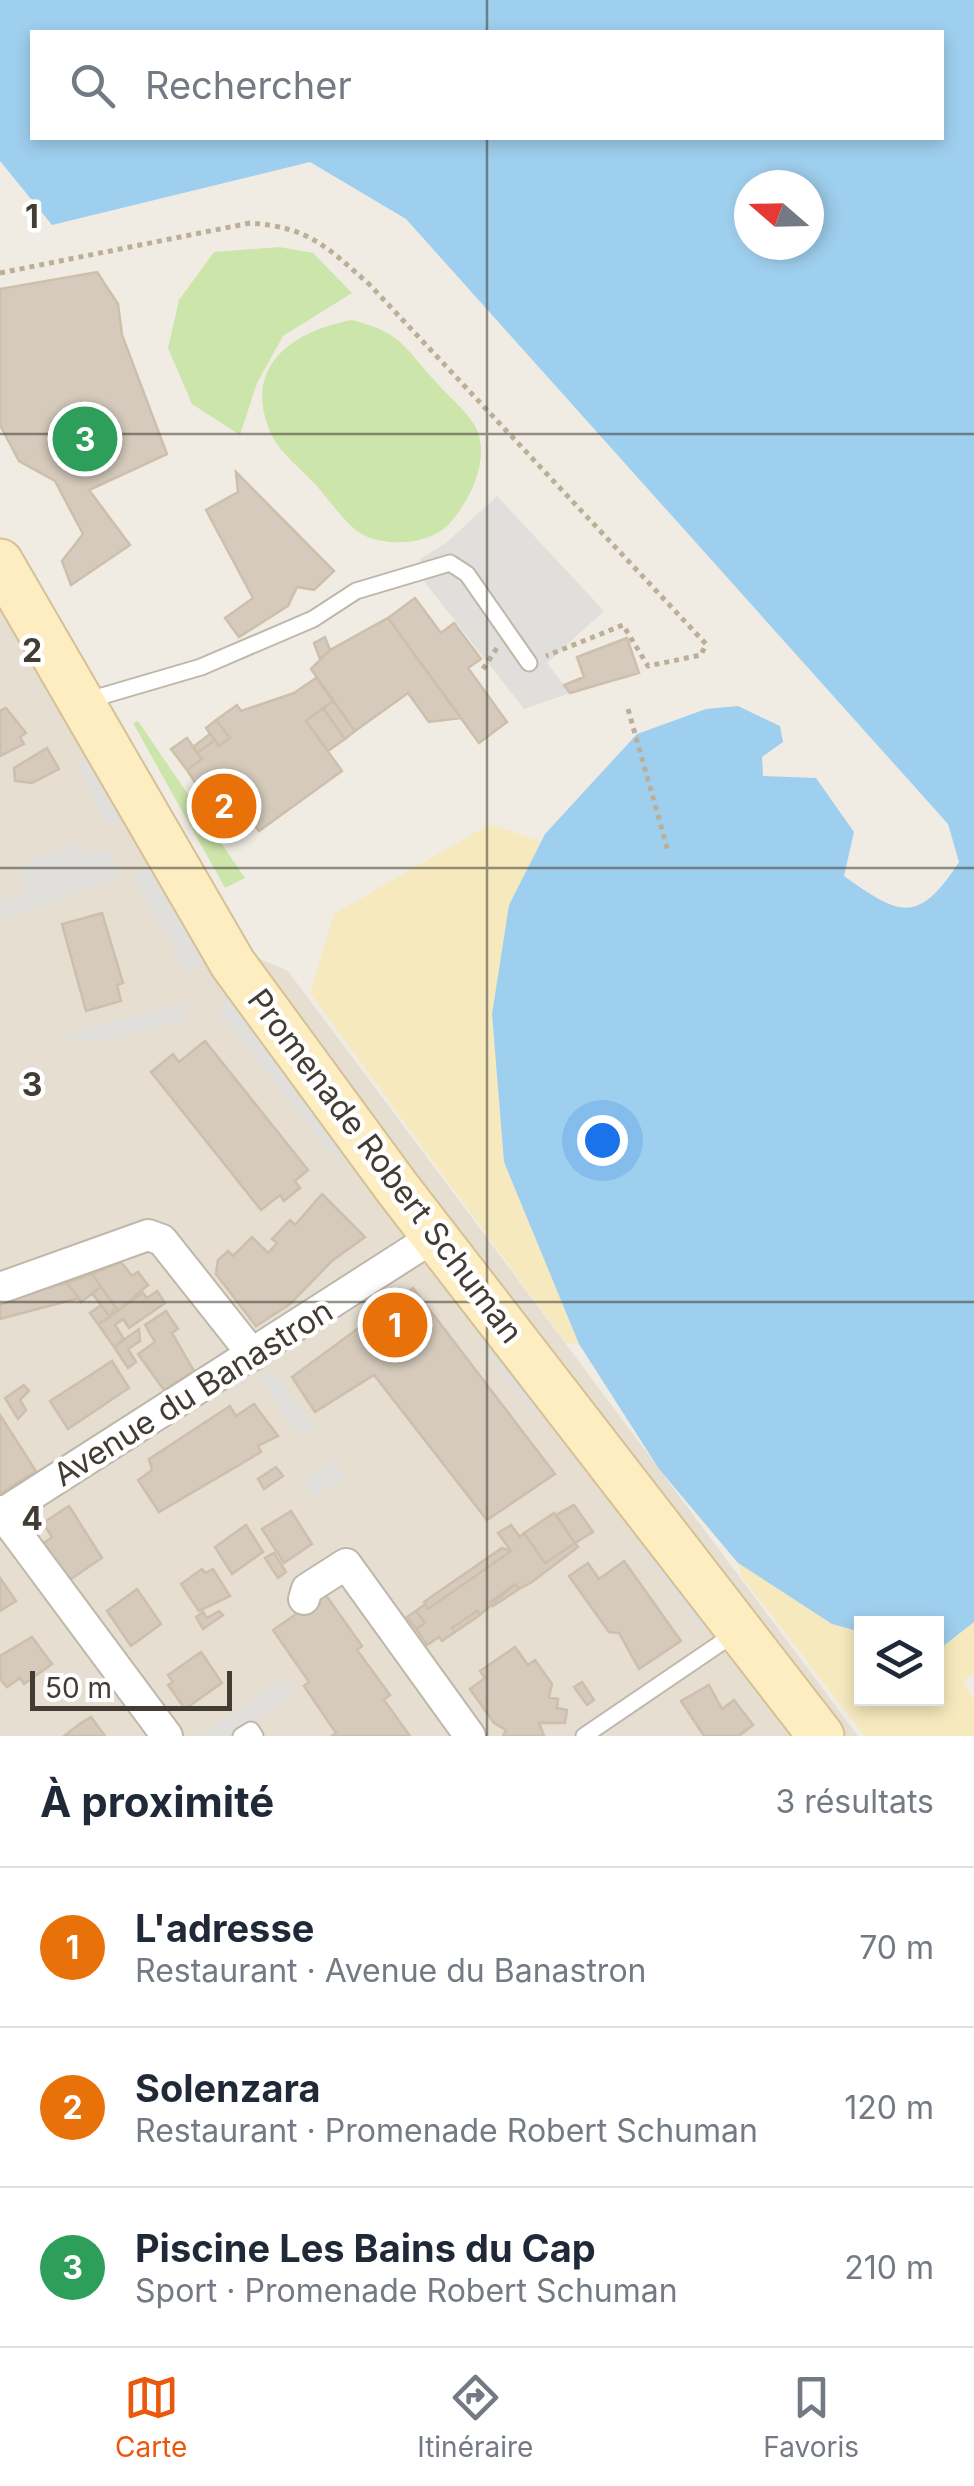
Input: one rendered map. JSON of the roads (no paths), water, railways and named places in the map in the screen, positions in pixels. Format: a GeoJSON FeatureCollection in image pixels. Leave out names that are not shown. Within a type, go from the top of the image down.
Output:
{"type":"FeatureCollection","features":[{"type":"Feature","properties":{"kind":"main road","name":"Promenade Robert Schuman"},"geometry":{"type":"LineString","coordinates":[[11,589],[233,964],[435,1236],[822,1736]]}},
{"type":"Feature","properties":{"kind":"street"},"geometry":{"type":"LineString","coordinates":[[0,1288],[148,1235],[162,1240],[253,1356]]}},
{"type":"Feature","properties":{"kind":"street","name":"Avenue du Banastron"},"geometry":{"type":"LineString","coordinates":[[1,1514],[435,1236]]}},
{"type":"Feature","properties":{"kind":"street"},"geometry":{"type":"LineString","coordinates":[[1,1514],[167,1736]]}},
{"type":"Feature","properties":{"kind":"street"},"geometry":{"type":"LineString","coordinates":[[304,1599],[307,1589],[346,1564],[470,1736]]}},
{"type":"Feature","properties":{"kind":"lane"},"geometry":{"type":"LineString","coordinates":[[81,702],[201,667],[313,619],[356,590],[450,563],[467,574],[529,663]]}},
{"type":"Feature","properties":{"kind":"lane"},"geometry":{"type":"LineString","coordinates":[[584,1736],[738,1632]]}},
{"type":"Feature","properties":{"kind":"lane"},"geometry":{"type":"LineString","coordinates":[[241,1736],[250,1730],[255,1736]]}},
{"type":"Feature","properties":{"kind":"water"},"geometry":{"type":"Polygon","coordinates":[[[0,0],[974,0],[974,1622],[944,1646],[944,1616],[854,1616],[854,1630],[832,1624],[738,1563],[659,1469],[579,1344],[504,1162],[492,1014],[509,905],[545,834],[637,734],[706,709],[738,706],[780,726],[783,742],[762,757],[763,776],[816,778],[854,832],[844,876],[894,906],[919,905],[932,896],[959,862],[948,824],[406,219],[310,162],[52,225],[0,161],[0,0]]]}},
{"type":"Feature","properties":{"kind":"place","name":"Piscine Les Bains du Cap"},"geometry":{"type":"Point","coordinates":[85,439]}},
{"type":"Feature","properties":{"kind":"place","name":"Solenzara"},"geometry":{"type":"Point","coordinates":[224,806]}},
{"type":"Feature","properties":{"kind":"place","name":"L'adresse"},"geometry":{"type":"Point","coordinates":[395,1325]}}]}
